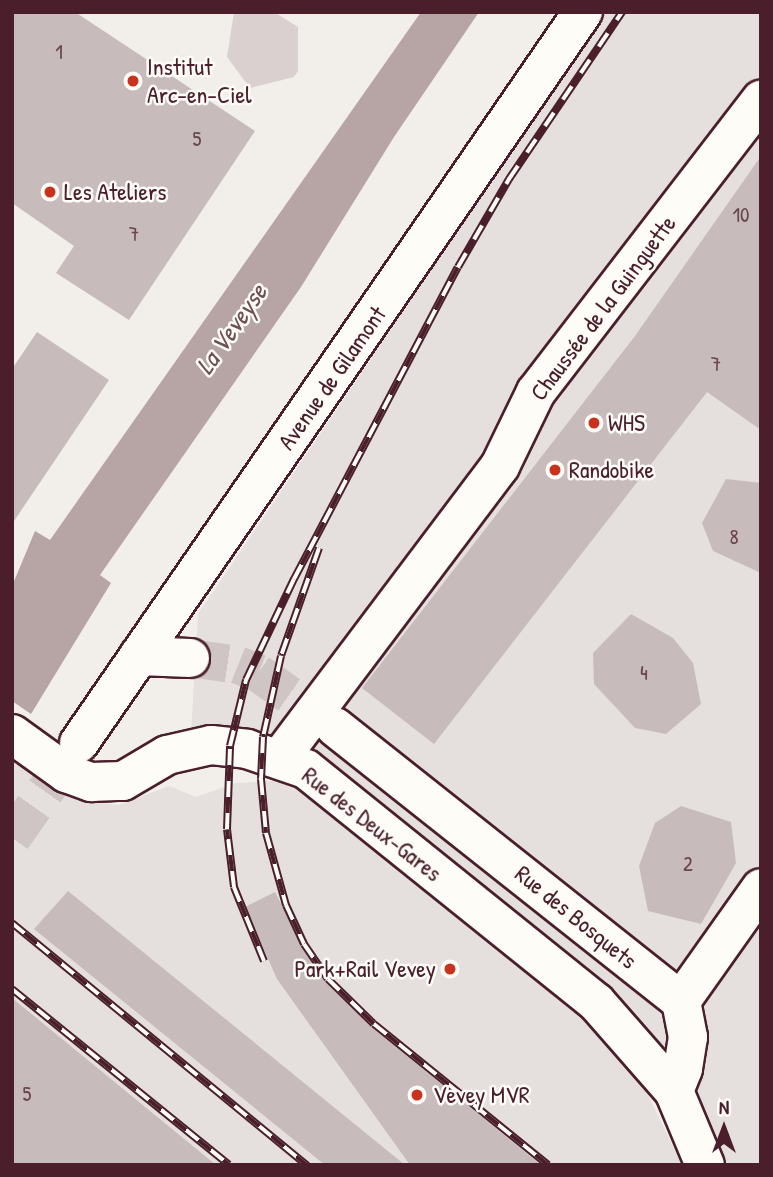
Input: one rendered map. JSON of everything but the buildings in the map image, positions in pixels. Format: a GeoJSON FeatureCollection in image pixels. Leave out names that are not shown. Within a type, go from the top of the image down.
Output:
{"type":"FeatureCollection","features":[{"type":"Feature","properties":{"kind":"street","name":"Avenue de Gilamont"},"geometry":{"type":"LineString","coordinates":[[79,743],[583,12]]}},
{"type":"Feature","properties":{"kind":"street","name":"Chaussée de la Guinguette"},"geometry":{"type":"LineString","coordinates":[[280,758],[500,466],[536,392],[761,100]]}},
{"type":"Feature","properties":{"kind":"street"},"geometry":{"type":"LineString","coordinates":[[139,656],[190,658]]}},
{"type":"Feature","properties":{"kind":"street","name":"Rue des Bosquets"},"geometry":{"type":"LineString","coordinates":[[335,727],[681,1001]]}},
{"type":"Feature","properties":{"kind":"street","name":"Rue des Deux-Gares"},"geometry":{"type":"LineString","coordinates":[[12,734],[66,773],[79,779],[106,783],[123,780],[167,755],[211,745],[247,748],[306,769],[596,1002],[674,1091]]}},
{"type":"Feature","properties":{"kind":"street"},"geometry":{"type":"LineString","coordinates":[[705,1165],[674,1091],[684,1069],[688,1037],[681,1001],[761,888]]}},
{"type":"Feature","properties":{"kind":"shaded area"},"geometry":{"type":"Polygon","coordinates":[[[234,12],[274,12],[298,27],[298,71],[294,77],[250,88],[227,57],[234,12]]]}},
{"type":"Feature","properties":{"kind":"shaded area"},"geometry":{"type":"Polygon","coordinates":[[[606,12],[761,12],[761,1165],[705,1165],[674,1091],[306,769],[190,749],[198,614],[606,12]]]}},
{"type":"Feature","properties":{"kind":"shaded area"},"geometry":{"type":"Polygon","coordinates":[[[12,753],[60,791],[86,802],[119,805],[169,786],[196,797],[236,783],[273,781],[291,785],[558,995],[604,1036],[648,1095],[682,1165],[65,1165],[12,1070],[12,753]]]}},
{"type":"Feature","properties":{"kind":"water","name":"La Veveyse"},"geometry":{"type":"Polygon","coordinates":[[[421,12],[479,12],[394,137],[301,287],[100,575],[111,583],[31,714],[12,701],[12,586],[35,531],[50,540],[421,12]]]}},
{"type":"Feature","properties":{"kind":"tunnel"},"geometry":{"type":"LineString","coordinates":[[190,658],[238,665],[258,673],[335,727]]}},
{"type":"Feature","properties":{"kind":"tunnel"},"geometry":{"type":"LineString","coordinates":[[12,838],[79,743]]}},
{"type":"Feature","properties":{"kind":"railway"},"geometry":{"type":"LineString","coordinates":[[264,961],[234,887],[227,829],[230,746],[246,680],[294,579],[458,267],[509,179],[622,12]]}},
{"type":"Feature","properties":{"kind":"railway"},"geometry":{"type":"LineString","coordinates":[[319,548],[281,656],[263,737],[261,779],[266,833],[286,905],[304,944],[328,979],[374,1024],[548,1165]]}},
{"type":"Feature","properties":{"kind":"railway"},"geometry":{"type":"LineString","coordinates":[[12,923],[307,1165]]}},
{"type":"Feature","properties":{"kind":"railway"},"geometry":{"type":"LineString","coordinates":[[12,989],[229,1165]]}},
{"type":"Feature","properties":{"kind":"place","name":"Institut Arc-en-Ciel"},"geometry":{"type":"Point","coordinates":[133,81]}},
{"type":"Feature","properties":{"kind":"place","name":"Les Ateliers"},"geometry":{"type":"Point","coordinates":[50,192]}},
{"type":"Feature","properties":{"kind":"place","name":"WHS"},"geometry":{"type":"Point","coordinates":[594,423]}},
{"type":"Feature","properties":{"kind":"place","name":"Randobike"},"geometry":{"type":"Point","coordinates":[555,470]}},
{"type":"Feature","properties":{"kind":"place","name":"Park+Rail Vevey"},"geometry":{"type":"Point","coordinates":[450,969]}},
{"type":"Feature","properties":{"kind":"place","name":"Vevey MVR"},"geometry":{"type":"Point","coordinates":[417,1095]}}]}
